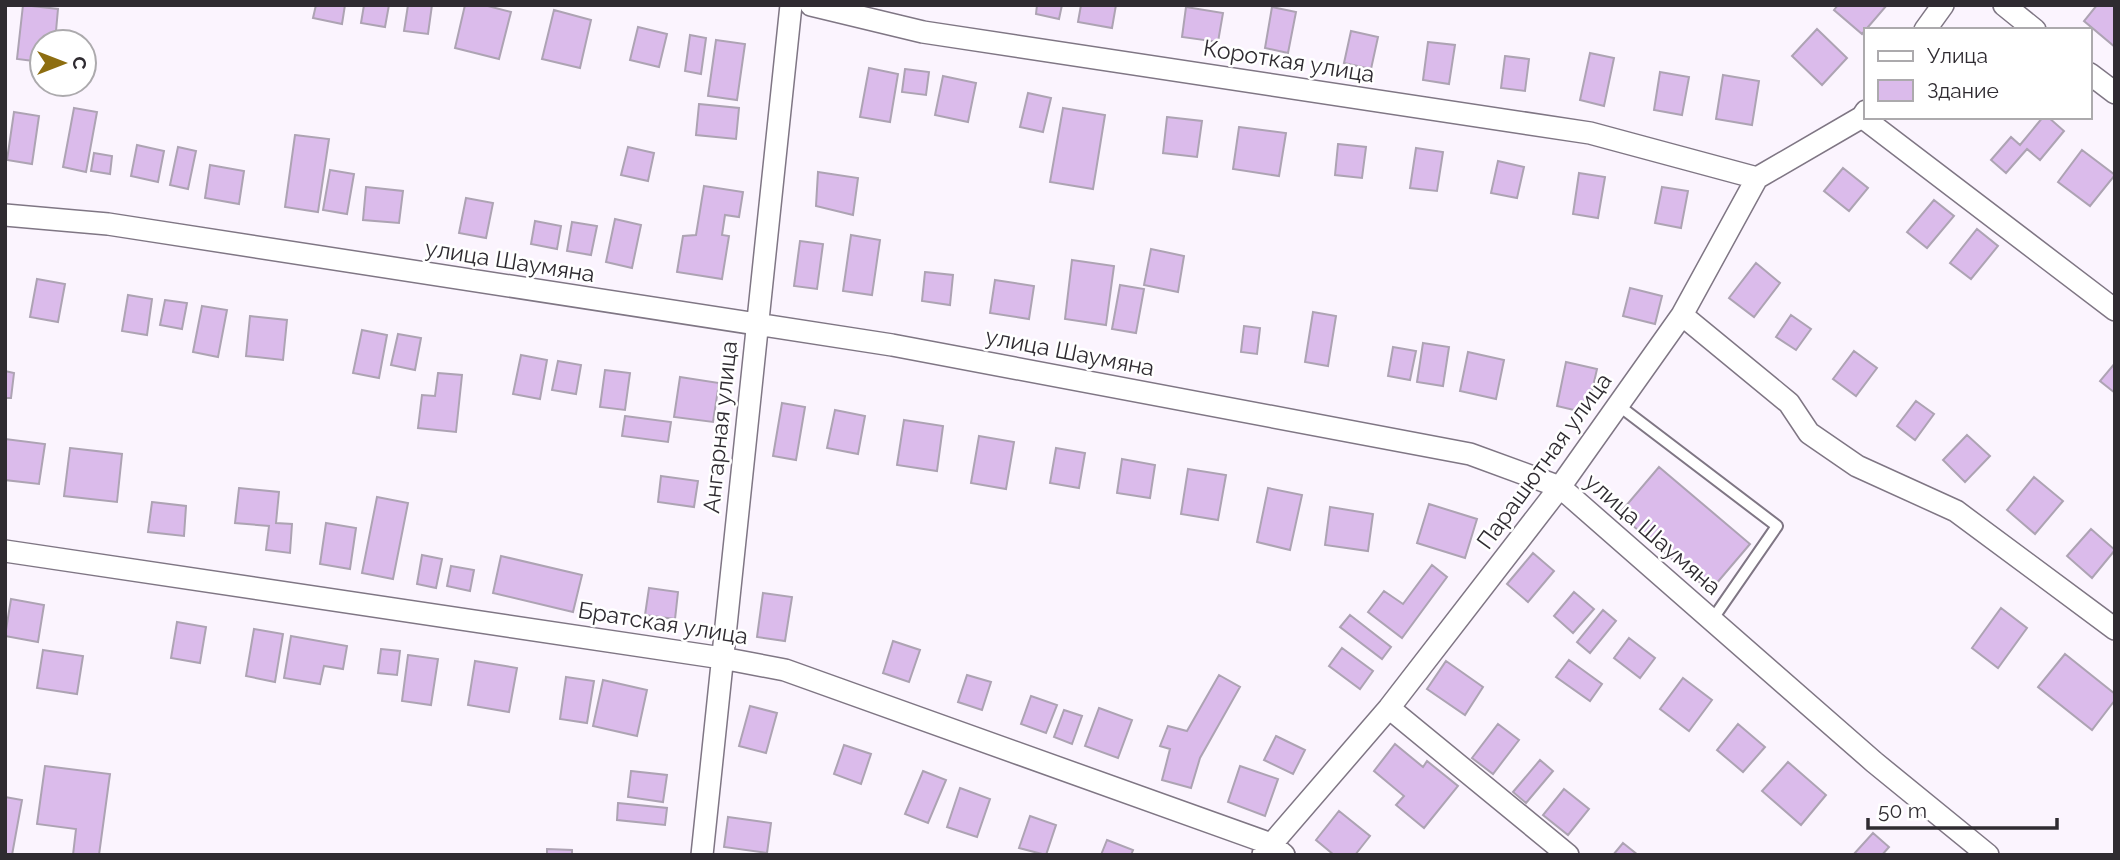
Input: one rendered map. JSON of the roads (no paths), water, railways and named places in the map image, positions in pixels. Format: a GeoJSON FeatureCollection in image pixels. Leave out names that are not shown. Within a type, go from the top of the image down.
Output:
{"type":"FeatureCollection","features":[{"type":"Feature","properties":{"kind":"street","name":"Ангарная улица"},"geometry":{"type":"LineString","coordinates":[[702,855],[791,5]]}},
{"type":"Feature","properties":{"kind":"street","name":"Короткая улица"},"geometry":{"type":"LineString","coordinates":[[810,5],[923,32],[1590,133],[1757,178]]}},
{"type":"Feature","properties":{"kind":"street"},"geometry":{"type":"LineString","coordinates":[[1927,28],[1943,5]]}},
{"type":"Feature","properties":{"kind":"street"},"geometry":{"type":"LineString","coordinates":[[2004,5],[2033,28]]}},
{"type":"Feature","properties":{"kind":"street"},"geometry":{"type":"LineString","coordinates":[[2092,76],[2115,93]]}},
{"type":"Feature","properties":{"kind":"street"},"geometry":{"type":"LineString","coordinates":[[1757,178],[1864,114]]}},
{"type":"Feature","properties":{"kind":"street"},"geometry":{"type":"LineString","coordinates":[[1870,119],[2115,310]]}},
{"type":"Feature","properties":{"kind":"street","name":"Парашютная улица"},"geometry":{"type":"LineString","coordinates":[[1272,851],[1389,708],[1560,487],[1682,315],[1757,178]]}},
{"type":"Feature","properties":{"kind":"street","name":"улица Шаумяна"},"geometry":{"type":"LineString","coordinates":[[5,215],[108,224],[757,327],[892,345],[1470,454],[1560,487],[1888,774],[1989,855]]}},
{"type":"Feature","properties":{"kind":"street"},"geometry":{"type":"LineString","coordinates":[[1682,315],[1789,403],[1809,433],[1857,466],[1956,511],[2115,629]]}},
{"type":"Feature","properties":{"kind":"street","name":"Братская улица"},"geometry":{"type":"LineString","coordinates":[[5,551],[722,658],[785,670],[1272,851]]}},
{"type":"Feature","properties":{"kind":"street"},"geometry":{"type":"LineString","coordinates":[[1389,708],[1568,855]]}},
{"type":"Feature","properties":{"kind":"lane"},"geometry":{"type":"LineString","coordinates":[[1619,405],[1777,526],[1712,620]]}}]}
